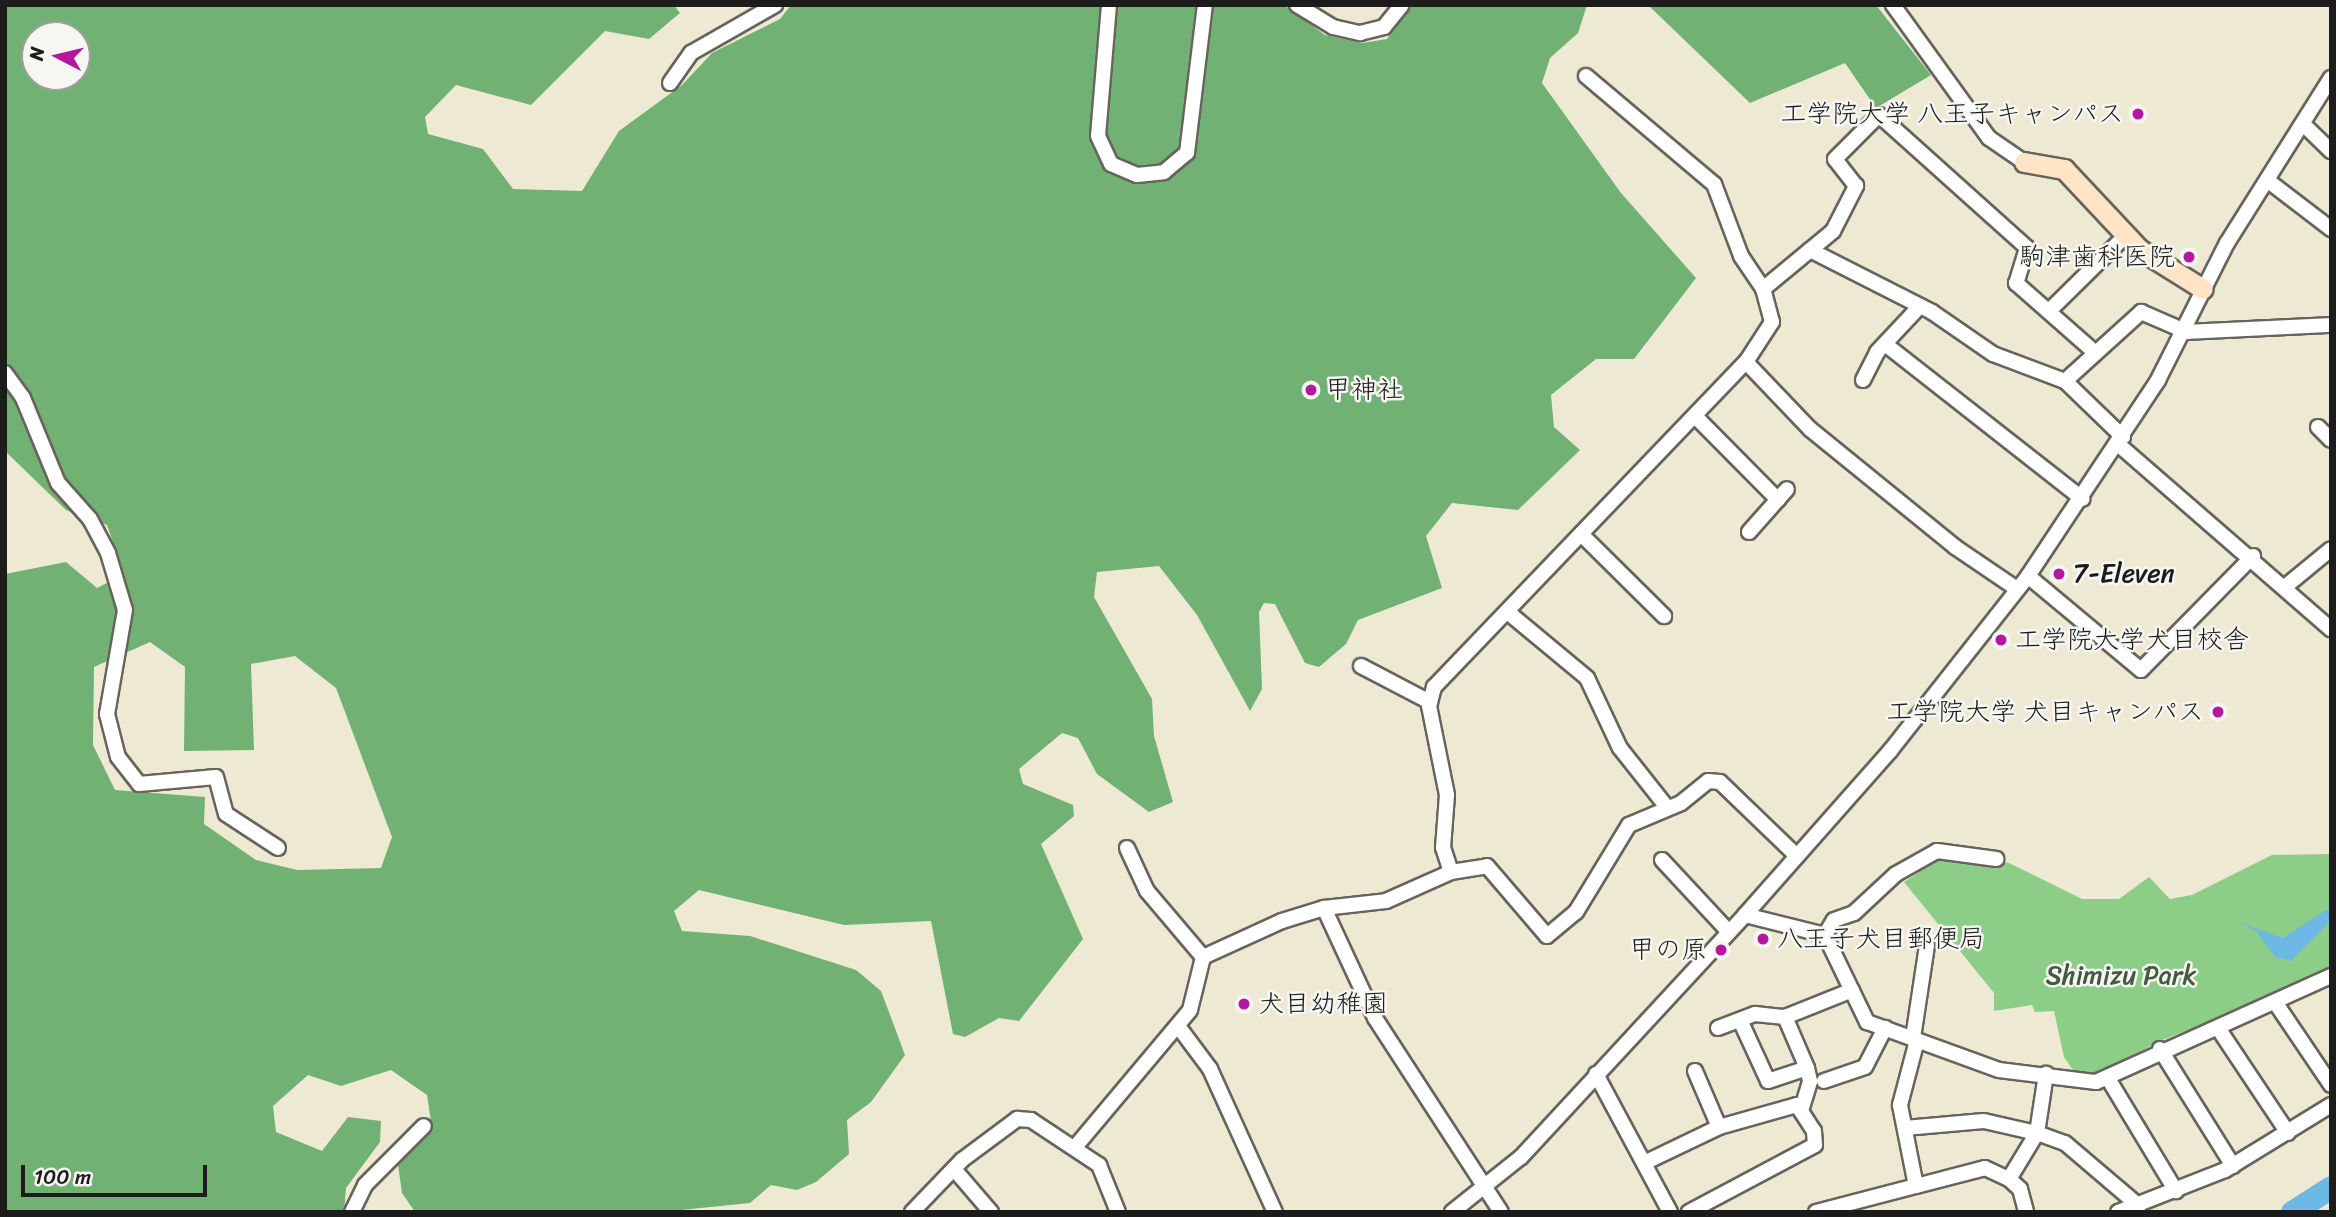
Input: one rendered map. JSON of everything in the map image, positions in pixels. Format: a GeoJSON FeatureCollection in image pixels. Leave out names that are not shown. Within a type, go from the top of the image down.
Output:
{"type":"FeatureCollection","features":[{"type":"Feature","properties":{"kind":"street"},"geometry":{"type":"LineString","coordinates":[[670,83],[691,53],[775,5]]}},
{"type":"Feature","properties":{"kind":"street"},"geometry":{"type":"LineString","coordinates":[[1109,5],[1097,135],[1111,163],[1137,175],[1164,172],[1187,153],[1205,5]]}},
{"type":"Feature","properties":{"kind":"street"},"geometry":{"type":"LineString","coordinates":[[1297,5],[1333,27],[1360,33],[1384,27],[1402,5]]}},
{"type":"Feature","properties":{"kind":"street"},"geometry":{"type":"LineString","coordinates":[[1893,5],[1989,138],[2024,162],[2064,169],[2127,234],[2203,289]]}},
{"type":"Feature","properties":{"kind":"street"},"geometry":{"type":"LineString","coordinates":[[1451,872],[1443,848],[1447,794],[1430,702],[1447,667],[1510,614],[1581,534],[1746,362],[1772,322],[1763,289],[1741,256],[1714,184],[1586,76]]}},
{"type":"Feature","properties":{"kind":"street"},"geometry":{"type":"LineString","coordinates":[[1452,1212],[1486,1189],[1745,915],[1890,751],[2028,576],[2121,441],[2187,332],[2203,289],[2331,78]]}},
{"type":"Feature","properties":{"kind":"street"},"geometry":{"type":"LineString","coordinates":[[1763,289],[1833,231],[1856,186],[1835,159],[1879,115],[2027,248],[2016,283],[2050,310],[2093,351]]}},
{"type":"Feature","properties":{"kind":"street"},"geometry":{"type":"LineString","coordinates":[[2303,124],[2331,151]]}},
{"type":"Feature","properties":{"kind":"street"},"geometry":{"type":"LineString","coordinates":[[2267,180],[2331,229]]}},
{"type":"Feature","properties":{"kind":"street"},"geometry":{"type":"LineString","coordinates":[[2050,310],[2127,234]]}},
{"type":"Feature","properties":{"kind":"street"},"geometry":{"type":"LineString","coordinates":[[1810,250],[1920,306],[1993,354],[2065,381],[2121,441],[2253,556],[2331,629]]}},
{"type":"Feature","properties":{"kind":"street"},"geometry":{"type":"LineString","coordinates":[[1863,380],[1885,344],[1920,306]]}},
{"type":"Feature","properties":{"kind":"street"},"geometry":{"type":"LineString","coordinates":[[2065,381],[2093,351],[2141,312],[2187,332],[2330,326]]}},
{"type":"Feature","properties":{"kind":"street"},"geometry":{"type":"LineString","coordinates":[[1885,344],[2083,499]]}},
{"type":"Feature","properties":{"kind":"street"},"geometry":{"type":"LineString","coordinates":[[1746,362],[1810,429],[1955,547],[2017,589]]}},
{"type":"Feature","properties":{"kind":"street"},"geometry":{"type":"LineString","coordinates":[[5,373],[23,398],[58,483],[90,519],[108,554],[125,610],[107,713],[118,757],[139,784],[216,777],[226,814],[278,848]]}},
{"type":"Feature","properties":{"kind":"street"},"geometry":{"type":"LineString","coordinates":[[1695,416],[1783,495],[1749,532]]}},
{"type":"Feature","properties":{"kind":"street"},"geometry":{"type":"LineString","coordinates":[[2318,427],[2331,440]]}},
{"type":"Feature","properties":{"kind":"street"},"geometry":{"type":"LineString","coordinates":[[1581,534],[1664,616]]}},
{"type":"Feature","properties":{"kind":"street"},"geometry":{"type":"LineString","coordinates":[[2286,586],[2331,549]]}},
{"type":"Feature","properties":{"kind":"street"},"geometry":{"type":"LineString","coordinates":[[2028,576],[2141,670],[2253,556]]}},
{"type":"Feature","properties":{"kind":"street"},"geometry":{"type":"LineString","coordinates":[[1510,614],[1587,678],[1620,748],[1666,806]]}},
{"type":"Feature","properties":{"kind":"street"},"geometry":{"type":"LineString","coordinates":[[1361,666],[1430,702]]}},
{"type":"Feature","properties":{"kind":"street"},"geometry":{"type":"LineString","coordinates":[[1203,957],[1324,908],[1386,901],[1451,872],[1487,866],[1547,936],[1576,912],[1629,825],[1666,806],[1681,803],[1708,781],[1720,782],[1797,856]]}},
{"type":"Feature","properties":{"kind":"street"},"geometry":{"type":"LineString","coordinates":[[1127,848],[1147,891],[1203,957]]}},
{"type":"Feature","properties":{"kind":"street"},"geometry":{"type":"LineString","coordinates":[[1825,935],[1834,920],[1854,913],[1896,874],[1937,851],[1996,859]]}},
{"type":"Feature","properties":{"kind":"street"},"geometry":{"type":"LineString","coordinates":[[1662,860],[1728,931]]}},
{"type":"Feature","properties":{"kind":"street"},"geometry":{"type":"LineString","coordinates":[[1324,908],[1375,1018],[1501,1212]]}},
{"type":"Feature","properties":{"kind":"street"},"geometry":{"type":"LineString","coordinates":[[1745,915],[1825,935],[1867,1021],[1999,1070],[2109,1080],[2160,1049],[2218,1028],[2331,977]]}},
{"type":"Feature","properties":{"kind":"street"},"geometry":{"type":"LineString","coordinates":[[1916,1186],[1900,1105],[1915,1039],[1927,945]]}},
{"type":"Feature","properties":{"kind":"street"},"geometry":{"type":"LineString","coordinates":[[1076,1146],[1190,1010],[1203,957]]}},
{"type":"Feature","properties":{"kind":"street"},"geometry":{"type":"LineString","coordinates":[[1718,1028],[1755,1014],[1785,1017],[1852,990]]}},
{"type":"Feature","properties":{"kind":"street"},"geometry":{"type":"LineString","coordinates":[[2275,1002],[2331,1085]]}},
{"type":"Feature","properties":{"kind":"street"},"geometry":{"type":"LineString","coordinates":[[1785,1017],[1807,1068],[1801,1111]]}},
{"type":"Feature","properties":{"kind":"street"},"geometry":{"type":"LineString","coordinates":[[1740,1020],[1762,1080],[1807,1068]]}},
{"type":"Feature","properties":{"kind":"street"},"geometry":{"type":"LineString","coordinates":[[1178,1026],[1210,1069],[1275,1212]]}},
{"type":"Feature","properties":{"kind":"street"},"geometry":{"type":"LineString","coordinates":[[1824,1081],[1865,1067],[1885,1028]]}},
{"type":"Feature","properties":{"kind":"street"},"geometry":{"type":"LineString","coordinates":[[2218,1028],[2288,1133]]}},
{"type":"Feature","properties":{"kind":"street"},"geometry":{"type":"LineString","coordinates":[[2160,1049],[2233,1166]]}},
{"type":"Feature","properties":{"kind":"street"},"geometry":{"type":"LineString","coordinates":[[1695,1071],[1719,1127]]}},
{"type":"Feature","properties":{"kind":"street"},"geometry":{"type":"LineString","coordinates":[[1596,1074],[1670,1212]]}},
{"type":"Feature","properties":{"kind":"street"},"geometry":{"type":"LineString","coordinates":[[2008,1179],[2037,1133],[2046,1074]]}},
{"type":"Feature","properties":{"kind":"street"},"geometry":{"type":"LineString","coordinates":[[2109,1080],[2176,1191]]}},
{"type":"Feature","properties":{"kind":"street"},"geometry":{"type":"LineString","coordinates":[[1644,1163],[1719,1127],[1797,1105],[1815,1145],[1689,1212]]}},
{"type":"Feature","properties":{"kind":"street"},"geometry":{"type":"LineString","coordinates":[[2118,1212],[2139,1206],[2233,1166],[2331,1105]]}},
{"type":"Feature","properties":{"kind":"street"},"geometry":{"type":"LineString","coordinates":[[912,1212],[954,1169],[1017,1119],[1031,1120],[1076,1146],[1100,1165]]}},
{"type":"Feature","properties":{"kind":"street"},"geometry":{"type":"LineString","coordinates":[[1905,1128],[1984,1121],[2037,1133],[2065,1143],[2139,1206]]}},
{"type":"Feature","properties":{"kind":"street"},"geometry":{"type":"LineString","coordinates":[[352,1212],[365,1185],[424,1126]]}},
{"type":"Feature","properties":{"kind":"street"},"geometry":{"type":"LineString","coordinates":[[1094,1126],[1092,1149],[1118,1212]]}},
{"type":"Feature","properties":{"kind":"street"},"geometry":{"type":"LineString","coordinates":[[1816,1212],[1985,1168],[2008,1179],[2020,1189],[2026,1212]]}},
{"type":"Feature","properties":{"kind":"street"},"geometry":{"type":"LineString","coordinates":[[954,1169],[992,1212]]}},
{"type":"Feature","properties":{"kind":"green space"},"geometry":{"type":"Polygon","coordinates":[[[5,5],[674,5],[680,13],[649,39],[605,31],[531,105],[456,85],[425,117],[428,134],[483,149],[513,189],[582,191],[619,131],[682,85],[712,53],[780,19],[791,5],[1284,5],[1325,35],[1362,43],[1387,39],[1412,5],[1587,5],[1578,33],[1550,58],[1542,83],[1621,193],[1696,278],[1634,359],[1596,359],[1551,395],[1554,427],[1580,450],[1518,510],[1452,503],[1426,536],[1442,588],[1358,620],[1346,644],[1319,667],[1305,663],[1275,604],[1264,603],[1259,612],[1262,689],[1250,711],[1197,615],[1159,566],[1097,572],[1094,597],[1152,699],[1154,736],[1173,802],[1149,812],[1097,774],[1078,738],[1062,733],[1019,769],[1023,784],[1073,805],[1074,816],[1041,844],[1083,939],[1019,1021],[999,1018],[965,1037],[953,1034],[931,921],[844,925],[699,890],[674,911],[682,931],[750,936],[856,970],[881,991],[905,1055],[871,1102],[847,1120],[849,1154],[816,1182],[797,1190],[771,1185],[750,1203],[661,1212],[415,1212],[402,1193],[398,1165],[432,1128],[427,1095],[391,1070],[341,1086],[308,1075],[273,1106],[276,1132],[322,1151],[348,1117],[381,1121],[380,1142],[346,1188],[344,1212],[5,1212],[5,574],[66,562],[97,588],[124,574],[107,525],[66,510],[5,451],[5,5]],[[150,642],[94,667],[93,745],[115,790],[205,797],[204,824],[256,860],[297,870],[381,868],[392,837],[336,688],[295,656],[251,664],[254,750],[184,751],[185,667],[150,642]]]}},
{"type":"Feature","properties":{"kind":"green space"},"geometry":{"type":"Polygon","coordinates":[[[1648,5],[1876,5],[1931,75],[1876,108],[1845,63],[1750,103],[1648,5]]]}},
{"type":"Feature","properties":{"kind":"green space","name":"Shimizu Park"},"geometry":{"type":"Polygon","coordinates":[[[2331,854],[2331,973],[2160,1041],[2094,1076],[2075,1073],[2064,1057],[2054,1011],[2035,1012],[2032,1005],[1994,1011],[1994,993],[1904,882],[1941,858],[1985,859],[2009,863],[2082,899],[2119,899],[2149,877],[2170,899],[2192,895],[2272,855],[2331,854]]]}},
{"type":"Feature","properties":{"kind":"water"},"geometry":{"type":"Polygon","coordinates":[[[2331,907],[2331,921],[2291,961],[2275,957],[2257,932],[2239,922],[2283,938],[2331,907]]]}},
{"type":"Feature","properties":{"kind":"waterway"},"geometry":{"type":"LineString","coordinates":[[2292,1212],[2331,1187]]}},
{"type":"Feature","properties":{"kind":"place","name":"工学院大学 八王子キャンパス"},"geometry":{"type":"Point","coordinates":[2138,114]}},
{"type":"Feature","properties":{"kind":"place","name":"駒津歯科医院"},"geometry":{"type":"Point","coordinates":[2189,257]}},
{"type":"Feature","properties":{"kind":"place","name":"甲神社"},"geometry":{"type":"Point","coordinates":[1311,390]}},
{"type":"Feature","properties":{"kind":"place","name":"7-Eleven"},"geometry":{"type":"Point","coordinates":[2059,574]}},
{"type":"Feature","properties":{"kind":"place","name":"工学院大学犬目校舎"},"geometry":{"type":"Point","coordinates":[2001,640]}},
{"type":"Feature","properties":{"kind":"place","name":"工学院大学 犬目キャンパス"},"geometry":{"type":"Point","coordinates":[2218,712]}},
{"type":"Feature","properties":{"kind":"place","name":"八王子犬目郵便局"},"geometry":{"type":"Point","coordinates":[1763,939]}},
{"type":"Feature","properties":{"kind":"place","name":"甲の原"},"geometry":{"type":"Point","coordinates":[1721,950]}},
{"type":"Feature","properties":{"kind":"place","name":"犬目幼稚園"},"geometry":{"type":"Point","coordinates":[1244,1004]}}]}
